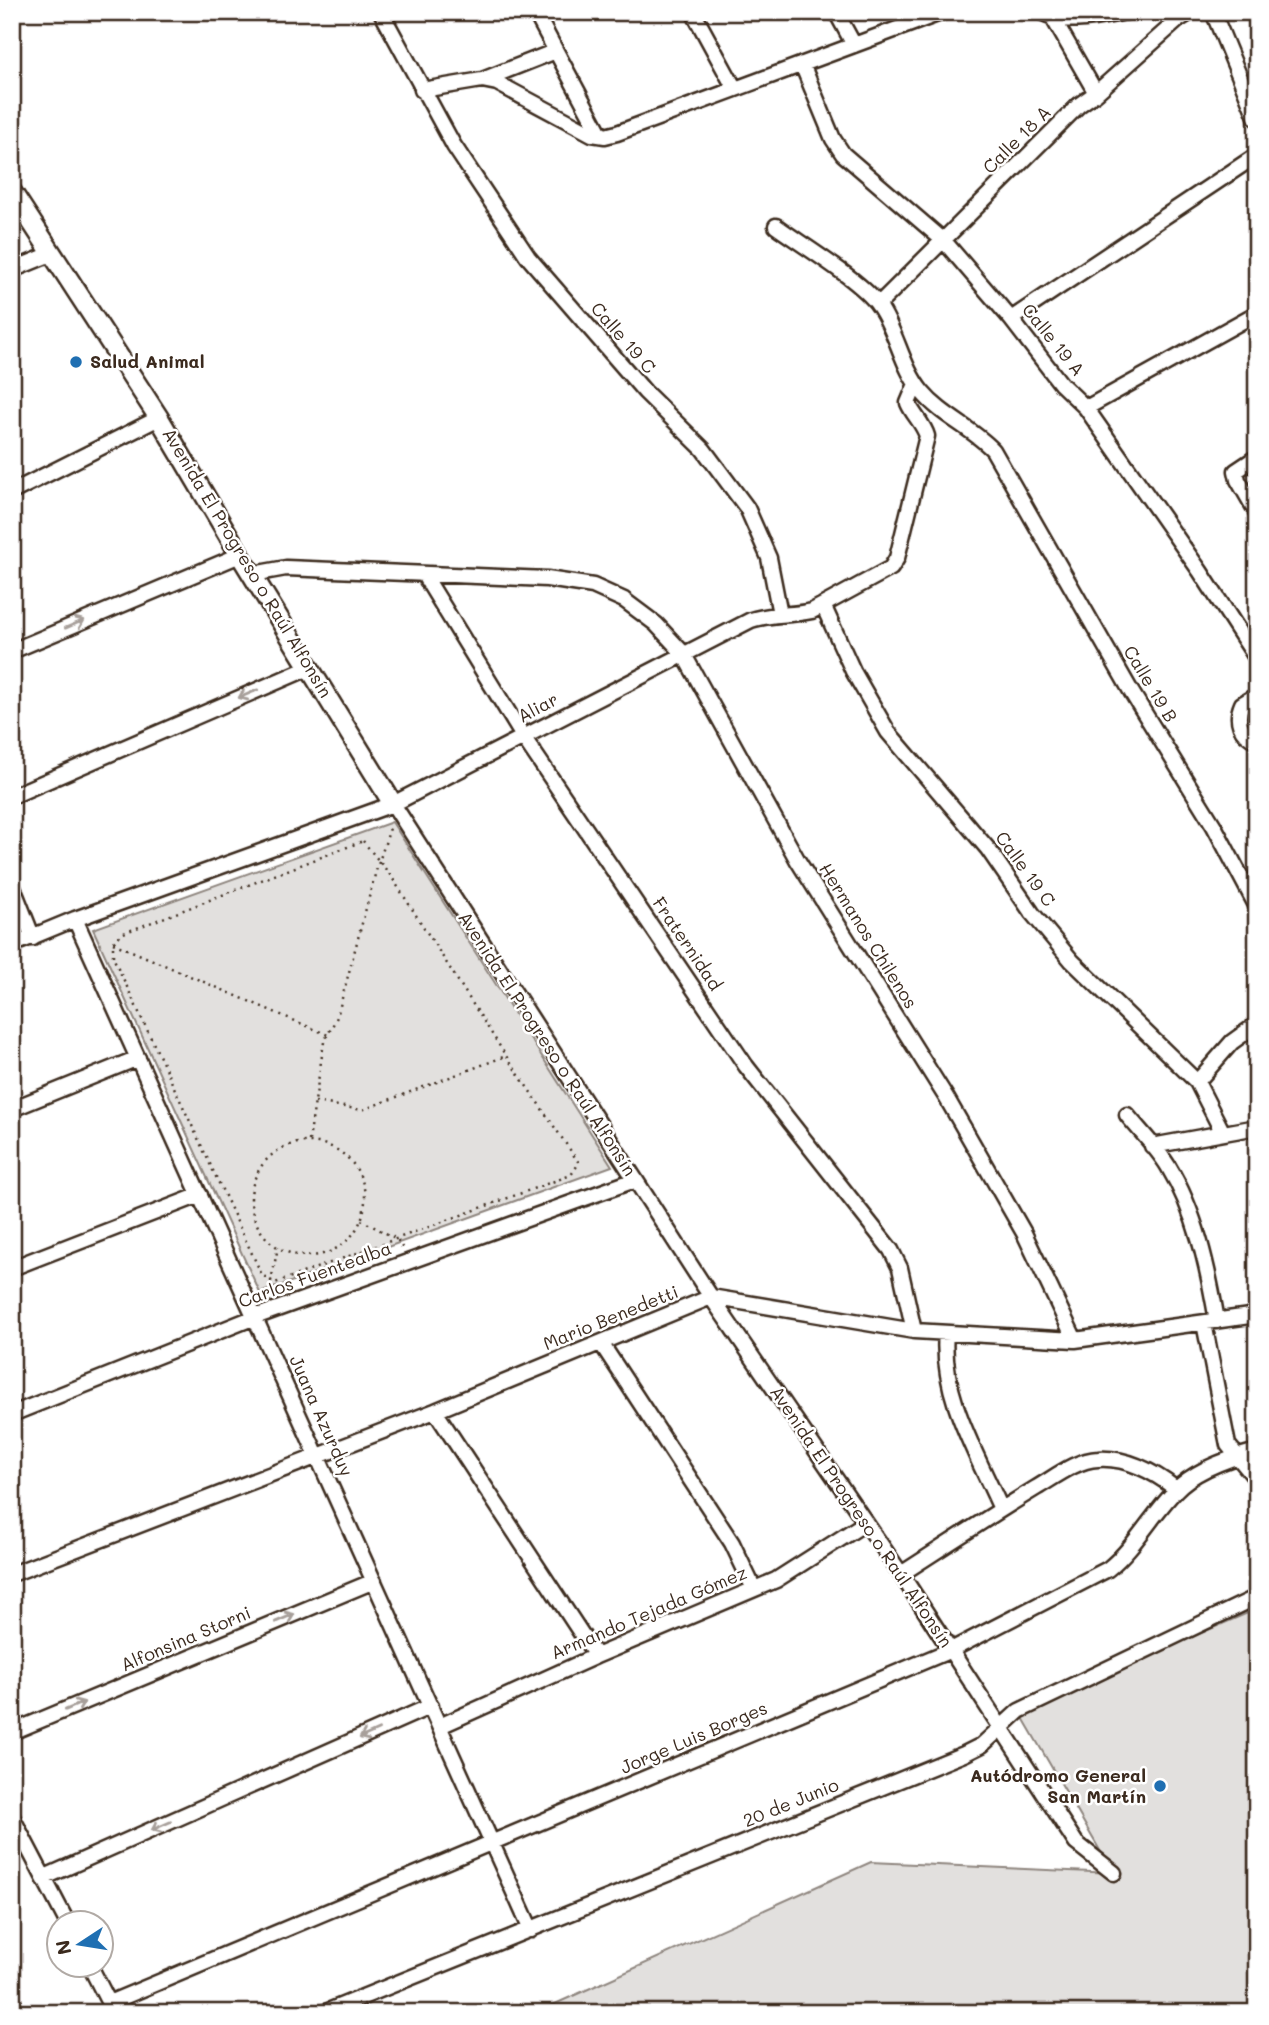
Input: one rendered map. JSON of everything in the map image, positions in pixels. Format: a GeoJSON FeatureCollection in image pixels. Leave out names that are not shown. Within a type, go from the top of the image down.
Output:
{"type":"FeatureCollection","features":[{"type":"Feature","properties":{"kind":"street","name":"Calle 19 C"},"geometry":{"type":"LineString","coordinates":[[382,12],[454,146],[528,257],[645,392],[703,449],[747,508],[769,558],[780,614]]}},
{"type":"Feature","properties":{"kind":"street"},"geometry":{"type":"LineString","coordinates":[[535,12],[600,135]]}},
{"type":"Feature","properties":{"kind":"street"},"geometry":{"type":"LineString","coordinates":[[693,12],[735,89]]}},
{"type":"Feature","properties":{"kind":"street"},"geometry":{"type":"LineString","coordinates":[[836,12],[854,46]]}},
{"type":"Feature","properties":{"kind":"street"},"geometry":{"type":"LineString","coordinates":[[482,80],[497,83],[578,127],[600,135],[617,134],[943,12]]}},
{"type":"Feature","properties":{"kind":"street"},"geometry":{"type":"LineString","coordinates":[[1047,15],[1077,20],[1127,12]]}},
{"type":"Feature","properties":{"kind":"street","name":"Calle 18 A"},"geometry":{"type":"LineString","coordinates":[[878,305],[1079,105],[1097,93],[1178,20],[1191,12]]}},
{"type":"Feature","properties":{"kind":"street"},"geometry":{"type":"LineString","coordinates":[[1213,12],[1257,119]]}},
{"type":"Feature","properties":{"kind":"street"},"geometry":{"type":"LineString","coordinates":[[1047,15],[1097,93]]}},
{"type":"Feature","properties":{"kind":"street"},"geometry":{"type":"LineString","coordinates":[[422,90],[482,80],[556,51]]}},
{"type":"Feature","properties":{"kind":"street","name":"Calle 19 A"},"geometry":{"type":"LineString","coordinates":[[803,64],[834,139],[843,154],[944,241],[1011,319],[1061,384],[1086,408],[1200,571],[1257,659]]}},
{"type":"Feature","properties":{"kind":"street"},"geometry":{"type":"LineString","coordinates":[[1011,319],[1257,155]]}},
{"type":"Feature","properties":{"kind":"street","name":"Avenida El Progreso o Raúl Alfonsín"},"geometry":{"type":"LineString","coordinates":[[12,192],[159,418],[395,808],[711,1297],[901,1574],[1076,1843],[1114,1873]]}},
{"type":"Feature","properties":{"kind":"street"},"geometry":{"type":"LineString","coordinates":[[776,226],[859,286],[878,305],[916,384]]}},
{"type":"Feature","properties":{"kind":"street"},"geometry":{"type":"LineString","coordinates":[[12,270],[51,254]]}},
{"type":"Feature","properties":{"kind":"street"},"geometry":{"type":"LineString","coordinates":[[1086,408],[1257,313]]}},
{"type":"Feature","properties":{"kind":"street","name":"Aliar"},"geometry":{"type":"LineString","coordinates":[[12,945],[75,919],[395,808],[683,653],[751,620],[769,614],[800,614],[823,605],[891,568],[897,558],[927,436],[908,403],[916,384]]}},
{"type":"Feature","properties":{"kind":"street","name":"Calle 19 B"},"geometry":{"type":"LineString","coordinates":[[916,384],[931,403],[978,435],[993,450],[1132,693],[1214,826],[1257,907]]}},
{"type":"Feature","properties":{"kind":"street"},"geometry":{"type":"LineString","coordinates":[[12,492],[159,418]]}},
{"type":"Feature","properties":{"kind":"street"},"geometry":{"type":"LineString","coordinates":[[1257,457],[1236,471],[1238,480],[1257,513]]}},
{"type":"Feature","properties":{"kind":"street"},"geometry":{"type":"LineString","coordinates":[[12,651],[240,555]]}},
{"type":"Feature","properties":{"kind":"street","name":"Hermanos Chilenos"},"geometry":{"type":"LineString","coordinates":[[253,574],[286,568],[547,579],[593,586],[624,600],[656,624],[683,653],[798,861],[946,1097],[1024,1233],[1075,1340]]}},
{"type":"Feature","properties":{"kind":"street","name":"Fraternidad"},"geometry":{"type":"LineString","coordinates":[[424,575],[524,738],[746,1066],[891,1250],[900,1268],[914,1331]]}},
{"type":"Feature","properties":{"kind":"street","name":"Calle 19 C"},"geometry":{"type":"LineString","coordinates":[[823,605],[853,671],[888,732],[989,849],[1032,913],[1072,961],[1198,1082],[1223,1133]]}},
{"type":"Feature","properties":{"kind":"street"},"geometry":{"type":"LineString","coordinates":[[12,796],[311,667]]}},
{"type":"Feature","properties":{"kind":"street"},"geometry":{"type":"LineString","coordinates":[[1257,695],[1242,704],[1238,719],[1244,733],[1257,741]]}},
{"type":"Feature","properties":{"kind":"street"},"geometry":{"type":"LineString","coordinates":[[12,885],[33,938]]}},
{"type":"Feature","properties":{"kind":"street","name":"Juana Azurduy"},"geometry":{"type":"LineString","coordinates":[[75,919],[531,1930]]}},
{"type":"Feature","properties":{"kind":"street"},"geometry":{"type":"LineString","coordinates":[[1198,1082],[1232,1042],[1257,1024]]}},
{"type":"Feature","properties":{"kind":"street"},"geometry":{"type":"LineString","coordinates":[[12,1109],[138,1058]]}},
{"type":"Feature","properties":{"kind":"street"},"geometry":{"type":"LineString","coordinates":[[1128,1115],[1168,1166],[1195,1226],[1208,1270],[1224,1433],[1228,1445],[1257,1480]]}},
{"type":"Feature","properties":{"kind":"street"},"geometry":{"type":"LineString","coordinates":[[1152,1146],[1257,1127]]}},
{"type":"Feature","properties":{"kind":"street","name":"Carlos Fuentealba"},"geometry":{"type":"LineString","coordinates":[[12,1414],[281,1307],[635,1180]]}},
{"type":"Feature","properties":{"kind":"street"},"geometry":{"type":"LineString","coordinates":[[12,1268],[200,1195]]}},
{"type":"Feature","properties":{"kind":"street"},"geometry":{"type":"LineString","coordinates":[[711,1297],[914,1331],[1075,1340],[1257,1315]]}},
{"type":"Feature","properties":{"kind":"street","name":"Mario Benedetti"},"geometry":{"type":"LineString","coordinates":[[12,1574],[435,1411],[711,1297]]}},
{"type":"Feature","properties":{"kind":"street"},"geometry":{"type":"LineString","coordinates":[[946,1333],[946,1370],[957,1408],[1001,1509]]}},
{"type":"Feature","properties":{"kind":"street"},"geometry":{"type":"LineString","coordinates":[[601,1343],[732,1543],[754,1589]]}},
{"type":"Feature","properties":{"kind":"street"},"geometry":{"type":"LineString","coordinates":[[435,1411],[597,1656]]}},
{"type":"Feature","properties":{"kind":"street","name":"Jorge Luis Borges"},"geometry":{"type":"LineString","coordinates":[[111,2008],[951,1650],[1108,1569],[1122,1557],[1176,1489],[1190,1478],[1236,1456],[1257,1451]]}},
{"type":"Feature","properties":{"kind":"street"},"geometry":{"type":"LineString","coordinates":[[901,1574],[1001,1509],[1081,1462],[1095,1458],[1132,1464],[1154,1472],[1176,1489]]}},
{"type":"Feature","properties":{"kind":"street","name":"Armando Tejada Gómez"},"geometry":{"type":"LineString","coordinates":[[440,1726],[776,1580],[865,1523]]}},
{"type":"Feature","properties":{"kind":"street","name":"Alfonsina Storni"},"geometry":{"type":"LineString","coordinates":[[12,1732],[374,1581]]}},
{"type":"Feature","properties":{"kind":"street","name":"20 de Junio"},"geometry":{"type":"LineString","coordinates":[[323,2013],[964,1754],[982,1745],[1019,1711],[1257,1597]]}},
{"type":"Feature","properties":{"kind":"street"},"geometry":{"type":"LineString","coordinates":[[45,1877],[431,1706]]}},
{"type":"Feature","properties":{"kind":"street"},"geometry":{"type":"LineString","coordinates":[[12,1817],[62,1910]]}},
{"type":"Feature","properties":{"kind":"street"},"geometry":{"type":"LineString","coordinates":[[97,1980],[111,2008]]}},
{"type":"Feature","properties":{"kind":"street"},"geometry":{"type":"LineString","coordinates":[[12,2000],[18,2013]]}},
{"type":"Feature","properties":{"kind":"path"},"geometry":{"type":"LineString","coordinates":[[309,1142],[324,1042],[337,1017],[395,808]]}},
{"type":"Feature","properties":{"kind":"path"},"geometry":{"type":"LineString","coordinates":[[363,841],[379,861],[579,1163],[570,1175],[275,1283],[262,1275],[256,1263],[113,957],[113,943],[121,934],[363,841]]}},
{"type":"Feature","properties":{"kind":"path"},"geometry":{"type":"LineString","coordinates":[[113,943],[328,1035]]}},
{"type":"Feature","properties":{"kind":"path"},"geometry":{"type":"LineString","coordinates":[[315,1102],[362,1110],[506,1055]]}},
{"type":"Feature","properties":{"kind":"path"},"geometry":{"type":"LineString","coordinates":[[309,1142],[327,1145],[343,1154],[355,1167],[363,1184],[365,1202],[361,1220],[352,1236],[345,1242],[320,1255],[300,1256],[266,1239],[256,1223],[251,1204],[252,1185],[260,1167],[273,1153],[290,1144],[309,1142]]}},
{"type":"Feature","properties":{"kind":"path"},"geometry":{"type":"LineString","coordinates":[[361,1220],[397,1239],[410,1261]]}},
{"type":"Feature","properties":{"kind":"path"},"geometry":{"type":"LineString","coordinates":[[278,1247],[271,1281],[281,1307]]}},
{"type":"Feature","properties":{"kind":"shaded area"},"geometry":{"type":"Polygon","coordinates":[[[392,822],[612,1166],[260,1293],[93,929],[392,822]]]}},
{"type":"Feature","properties":{"kind":"shaded area","name":"Autódromo General San Martín"},"geometry":{"type":"Polygon","coordinates":[[[1257,1609],[1257,2013],[535,2013],[871,1862],[1113,1873],[1019,1711],[1257,1609]]]}},
{"type":"Feature","properties":{"kind":"place","name":"Salud Animal"},"geometry":{"type":"Point","coordinates":[76,362]}},
{"type":"Feature","properties":{"kind":"place","name":"Autódromo General San Martín"},"geometry":{"type":"Point","coordinates":[1160,1786]}}]}
